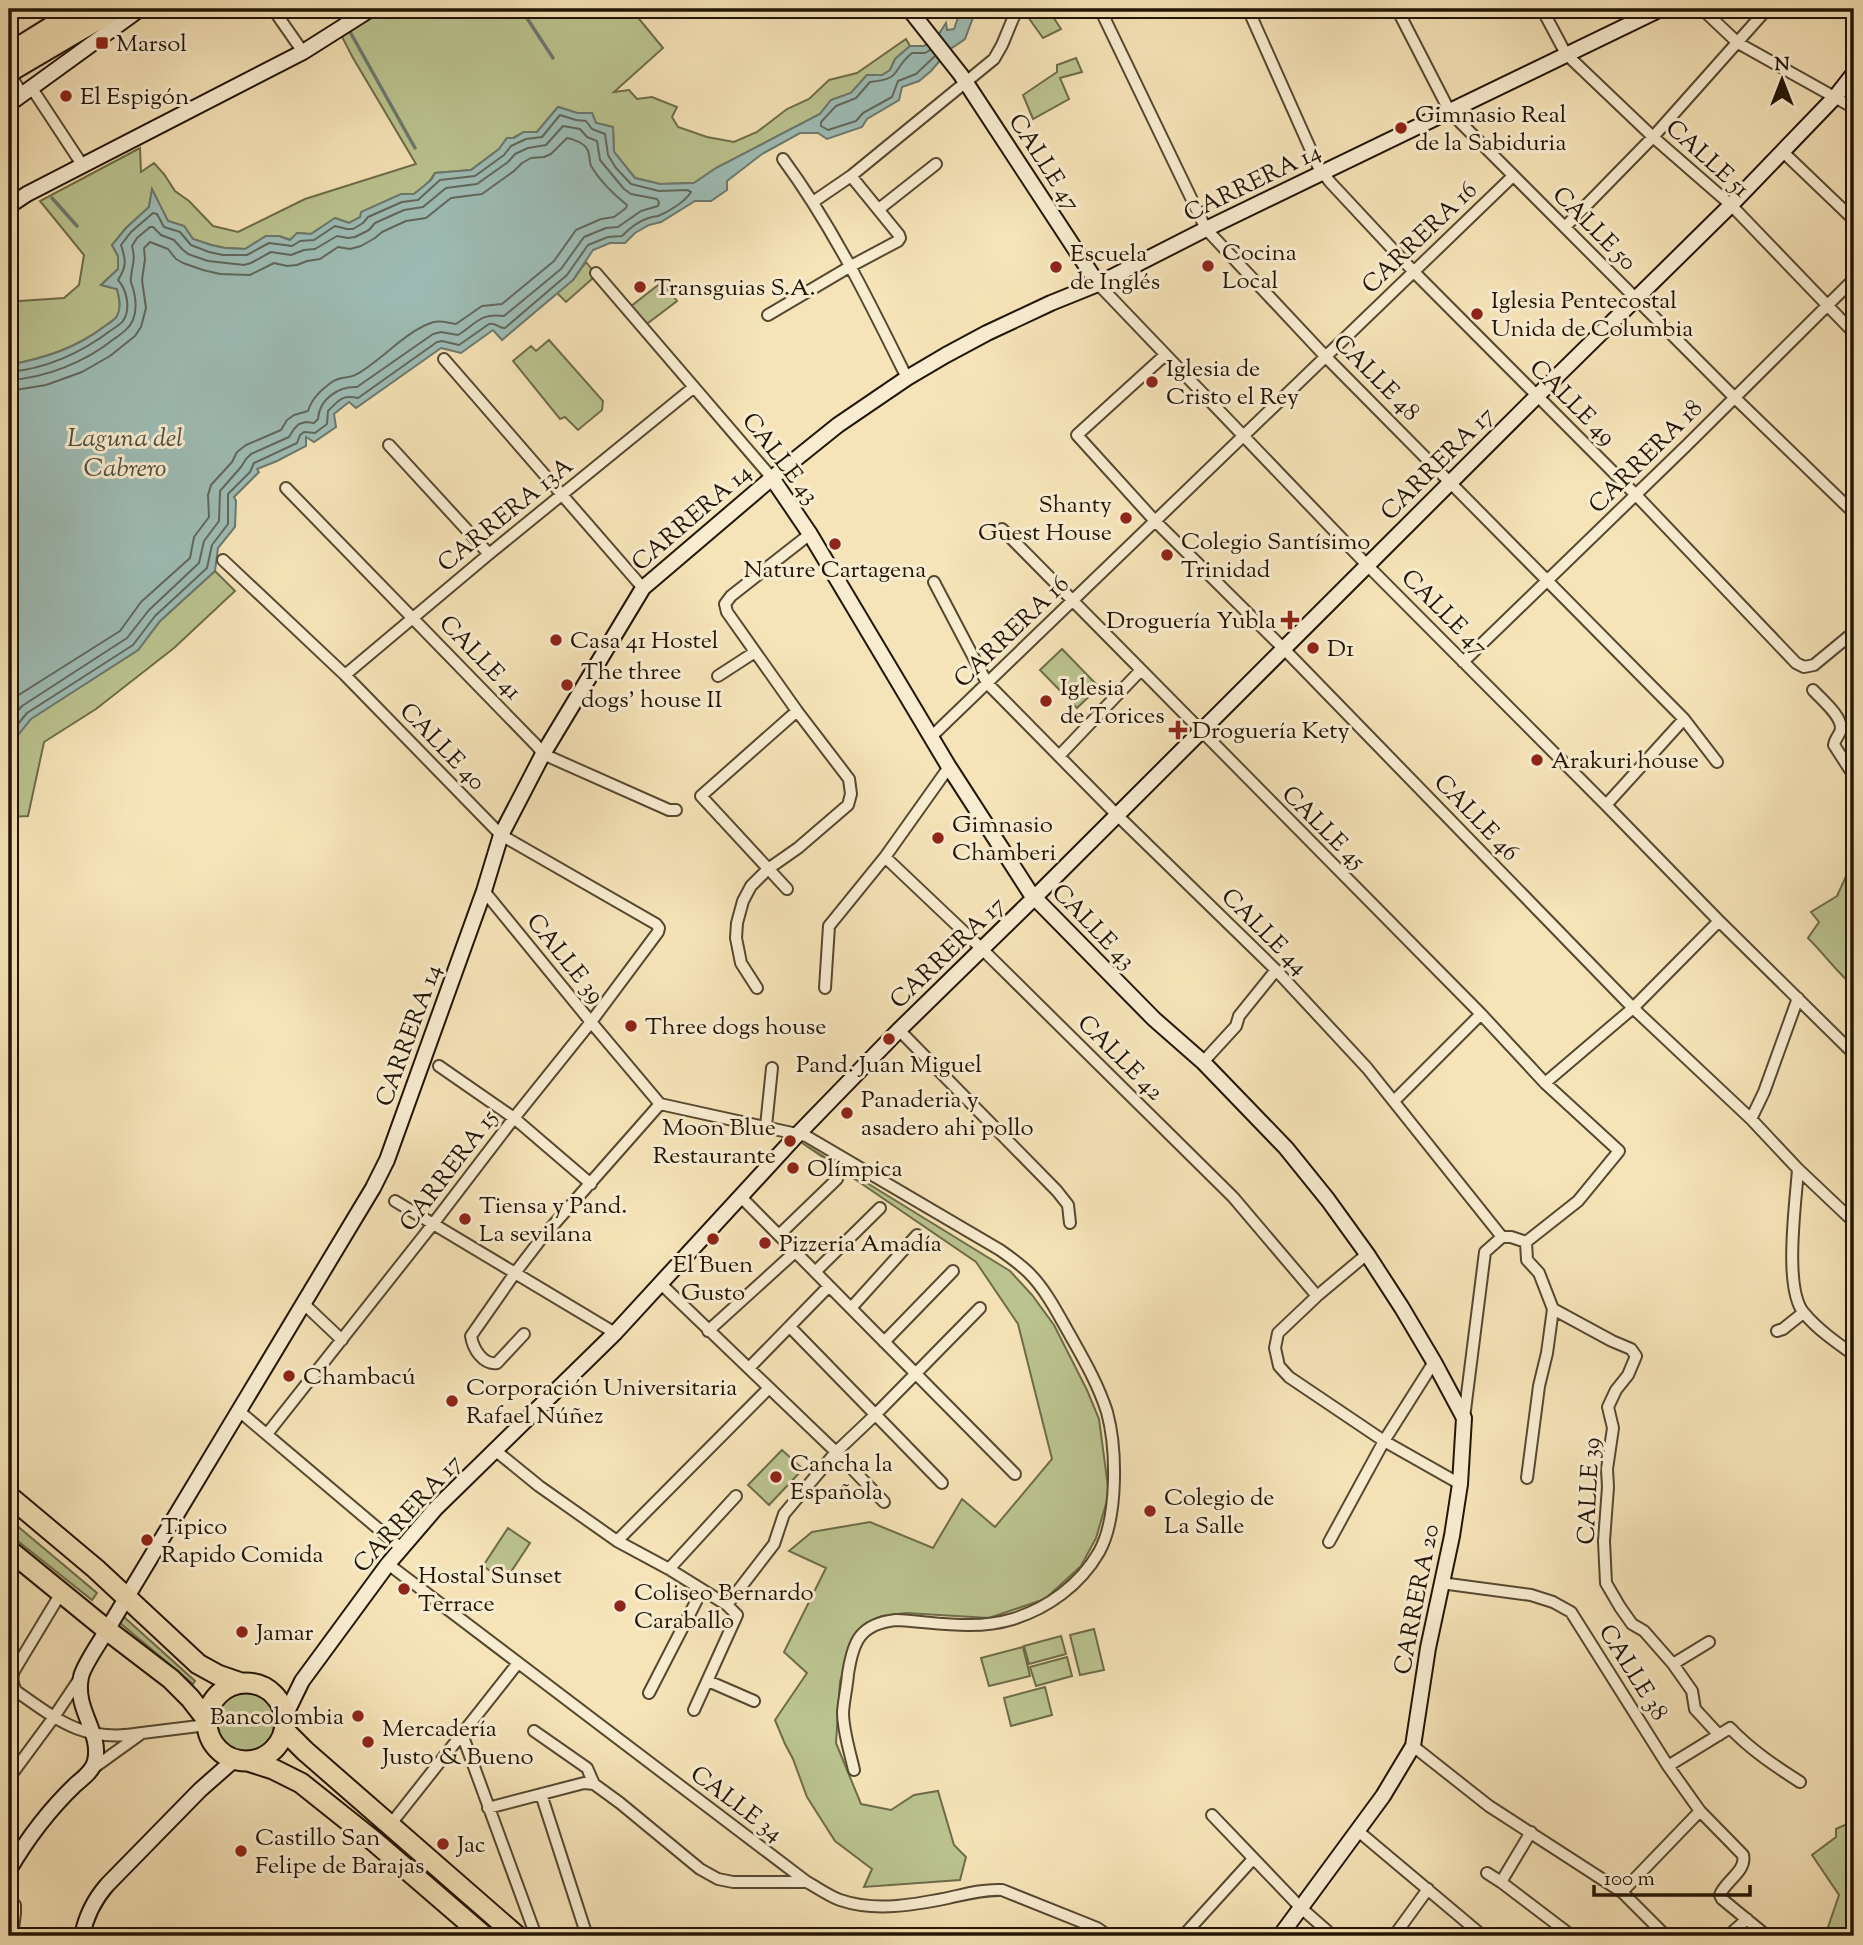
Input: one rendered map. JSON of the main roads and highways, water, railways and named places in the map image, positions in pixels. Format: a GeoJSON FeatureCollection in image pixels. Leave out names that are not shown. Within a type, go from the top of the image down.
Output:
{"type":"FeatureCollection","features":[{"type":"Feature","properties":{"kind":"highway"},"geometry":{"type":"LineString","coordinates":[[9,53],[80,9]]}},
{"type":"Feature","properties":{"kind":"highway"},"geometry":{"type":"LineString","coordinates":[[9,73],[116,9]]}},
{"type":"Feature","properties":{"kind":"highway"},"geometry":{"type":"LineString","coordinates":[[9,1496],[127,1597],[198,1664],[218,1675],[265,1688],[274,1695],[281,1704],[285,1723],[305,1751],[517,1936]]}},
{"type":"Feature","properties":{"kind":"highway"},"geometry":{"type":"LineString","coordinates":[[9,1550],[181,1687],[206,1723]]}},
{"type":"Feature","properties":{"kind":"highway"},"geometry":{"type":"LineString","coordinates":[[241,1683],[216,1696],[208,1711],[206,1723],[209,1737],[215,1747],[224,1755],[273,1769],[301,1783],[375,1842],[484,1936]]}},
{"type":"Feature","properties":{"kind":"highway"},"geometry":{"type":"LineString","coordinates":[[241,1760],[261,1758],[273,1751],[278,1745],[285,1723]]}},
{"type":"Feature","properties":{"kind":"main road"},"geometry":{"type":"LineString","coordinates":[[9,104],[140,9]]}},
{"type":"Feature","properties":{"kind":"main road"},"geometry":{"type":"LineString","coordinates":[[9,205],[303,52],[371,9]]}},
{"type":"Feature","properties":{"kind":"main road","name":"CALLE 47"},"geometry":{"type":"LineString","coordinates":[[909,9],[964,79],[1098,284]]}},
{"type":"Feature","properties":{"kind":"main road","name":"CARRERA 14"},"geometry":{"type":"LineString","coordinates":[[14,1850],[55,1804],[92,1769],[96,1752],[93,1734],[81,1703],[81,1676],[373,1188],[387,1160],[484,891],[501,835],[543,754],[643,588],[838,425],[907,378],[987,333],[1098,284],[1661,9]]}},
{"type":"Feature","properties":{"kind":"main road","name":"CARRERA 17"},"geometry":{"type":"LineString","coordinates":[[285,1723],[302,1681],[388,1564],[436,1508],[615,1333],[798,1134],[899,1030],[1731,205],[1836,96],[1854,73]]}},
{"type":"Feature","properties":{"kind":"main road","name":"CALLE 43"},"geometry":{"type":"LineString","coordinates":[[772,478],[810,534],[949,767],[1034,898],[1154,1019],[1203,1062],[1286,1148],[1328,1200],[1402,1308],[1464,1418]]}},
{"type":"Feature","properties":{"kind":"main road","name":"CARRERA 20"},"geometry":{"type":"LineString","coordinates":[[1280,1936],[1383,1796],[1413,1746],[1460,1484],[1464,1418]]}},
{"type":"Feature","properties":{"kind":"main road"},"geometry":{"type":"LineString","coordinates":[[82,1936],[90,1908],[107,1885],[200,1790],[241,1760]]}},
{"type":"Feature","properties":{"kind":"main road"},"geometry":{"type":"LineString","coordinates":[[9,1870],[14,1850]]}},
{"type":"Feature","properties":{"kind":"water","name":"Laguna del Cabrero"},"geometry":{"type":"Polygon","coordinates":[[[961,9],[979,9],[965,39],[949,50],[919,81],[902,87],[899,100],[867,119],[862,127],[827,139],[818,133],[800,133],[762,154],[727,181],[727,190],[711,201],[695,201],[661,222],[635,233],[625,243],[610,243],[593,250],[573,280],[502,340],[493,330],[461,353],[441,348],[356,408],[349,402],[334,414],[336,427],[314,442],[306,437],[306,446],[257,469],[259,472],[234,497],[235,527],[218,548],[215,571],[160,621],[138,650],[31,719],[9,746],[9,365],[71,347],[116,317],[120,306],[117,289],[101,285],[118,269],[118,256],[112,245],[149,207],[152,189],[168,221],[184,226],[193,239],[225,248],[245,249],[266,236],[279,236],[290,240],[297,233],[311,234],[335,218],[349,223],[360,217],[361,212],[401,194],[414,194],[431,180],[435,173],[471,170],[499,149],[507,138],[514,138],[524,132],[537,132],[558,107],[577,113],[592,113],[596,123],[613,127],[614,152],[635,178],[660,184],[694,183],[716,168],[820,114],[831,100],[851,93],[867,75],[882,75],[890,70],[895,59],[910,46],[924,46],[938,35],[946,23],[947,30],[954,29],[961,9]]]}},
{"type":"Feature","properties":{"kind":"waterway"},"geometry":{"type":"LineString","coordinates":[[521,9],[553,58]]}},
{"type":"Feature","properties":{"kind":"waterway"},"geometry":{"type":"LineString","coordinates":[[349,30],[415,148]]}},
{"type":"Feature","properties":{"kind":"waterway"},"geometry":{"type":"LineString","coordinates":[[52,198],[77,226]]}},
{"type":"Feature","properties":{"kind":"place","name":"Marsol"},"geometry":{"type":"Point","coordinates":[102,43]}},
{"type":"Feature","properties":{"kind":"place","name":"El Espigón"},"geometry":{"type":"Point","coordinates":[66,96]}},
{"type":"Feature","properties":{"kind":"place","name":"Gimnasio Real de la Sabiduria"},"geometry":{"type":"Point","coordinates":[1401,128]}},
{"type":"Feature","properties":{"kind":"place","name":"Cocina Local"},"geometry":{"type":"Point","coordinates":[1208,266]}},
{"type":"Feature","properties":{"kind":"place","name":"Escuela de Inglés"},"geometry":{"type":"Point","coordinates":[1056,267]}},
{"type":"Feature","properties":{"kind":"place","name":"Transguias S.A."},"geometry":{"type":"Point","coordinates":[640,287]}},
{"type":"Feature","properties":{"kind":"place","name":"Iglesia Pentecostal Unida de Columbia"},"geometry":{"type":"Point","coordinates":[1477,314]}},
{"type":"Feature","properties":{"kind":"place","name":"Iglesia de Cristo el Rey"},"geometry":{"type":"Point","coordinates":[1152,382]}},
{"type":"Feature","properties":{"kind":"place","name":"Shanty Guest House"},"geometry":{"type":"Point","coordinates":[1126,518]}},
{"type":"Feature","properties":{"kind":"place","name":"Nature Cartagena"},"geometry":{"type":"Point","coordinates":[835,544]}},
{"type":"Feature","properties":{"kind":"place","name":"Colegio Santísimo Trinidad"},"geometry":{"type":"Point","coordinates":[1167,555]}},
{"type":"Feature","properties":{"kind":"place","name":"Droguería Yubla"},"geometry":{"type":"Point","coordinates":[1290,620]}},
{"type":"Feature","properties":{"kind":"place","name":"Casa 41 Hostel"},"geometry":{"type":"Point","coordinates":[556,640]}},
{"type":"Feature","properties":{"kind":"place","name":"D1"},"geometry":{"type":"Point","coordinates":[1313,648]}},
{"type":"Feature","properties":{"kind":"place","name":"The three dogs' house II"},"geometry":{"type":"Point","coordinates":[567,685]}},
{"type":"Feature","properties":{"kind":"place","name":"Iglesia de Torices"},"geometry":{"type":"Point","coordinates":[1046,701]}},
{"type":"Feature","properties":{"kind":"place","name":"Droguería Kety"},"geometry":{"type":"Point","coordinates":[1178,730]}},
{"type":"Feature","properties":{"kind":"place","name":"Arakuri house"},"geometry":{"type":"Point","coordinates":[1537,760]}},
{"type":"Feature","properties":{"kind":"place","name":"Gimnasio Chamberi"},"geometry":{"type":"Point","coordinates":[938,838]}},
{"type":"Feature","properties":{"kind":"place","name":"Three dogs house"},"geometry":{"type":"Point","coordinates":[631,1026]}},
{"type":"Feature","properties":{"kind":"place","name":"Pand. Juan Miguel"},"geometry":{"type":"Point","coordinates":[889,1039]}},
{"type":"Feature","properties":{"kind":"place","name":"Panaderia y asadero ahi pollo"},"geometry":{"type":"Point","coordinates":[847,1113]}},
{"type":"Feature","properties":{"kind":"place","name":"Moon Blue Restaurante"},"geometry":{"type":"Point","coordinates":[790,1141]}},
{"type":"Feature","properties":{"kind":"place","name":"Olímpica"},"geometry":{"type":"Point","coordinates":[793,1168]}},
{"type":"Feature","properties":{"kind":"place","name":"Tiensa y Pand. La sevilana"},"geometry":{"type":"Point","coordinates":[465,1219]}},
{"type":"Feature","properties":{"kind":"place","name":"El Buen Gusto"},"geometry":{"type":"Point","coordinates":[713,1239]}},
{"type":"Feature","properties":{"kind":"place","name":"Pizzeria Amadía"},"geometry":{"type":"Point","coordinates":[765,1243]}},
{"type":"Feature","properties":{"kind":"place","name":"Chambacú"},"geometry":{"type":"Point","coordinates":[289,1376]}},
{"type":"Feature","properties":{"kind":"place","name":"Corporación Universitaria Rafael Núñez"},"geometry":{"type":"Point","coordinates":[452,1401]}},
{"type":"Feature","properties":{"kind":"place","name":"Cancha la Española"},"geometry":{"type":"Point","coordinates":[776,1477]}},
{"type":"Feature","properties":{"kind":"place","name":"Colegio de La Salle"},"geometry":{"type":"Point","coordinates":[1150,1511]}},
{"type":"Feature","properties":{"kind":"place","name":"Tipico Rapido Comida"},"geometry":{"type":"Point","coordinates":[147,1540]}},
{"type":"Feature","properties":{"kind":"place","name":"Hostal Sunset Terrace"},"geometry":{"type":"Point","coordinates":[404,1589]}},
{"type":"Feature","properties":{"kind":"place","name":"Coliseo Bernardo Caraballo"},"geometry":{"type":"Point","coordinates":[620,1606]}},
{"type":"Feature","properties":{"kind":"place","name":"Jamar"},"geometry":{"type":"Point","coordinates":[242,1632]}},
{"type":"Feature","properties":{"kind":"place","name":"Bancolombia"},"geometry":{"type":"Point","coordinates":[358,1716]}},
{"type":"Feature","properties":{"kind":"place","name":"Mercadería Justo & Bueno"},"geometry":{"type":"Point","coordinates":[368,1742]}},
{"type":"Feature","properties":{"kind":"place","name":"Jac"},"geometry":{"type":"Point","coordinates":[443,1844]}},
{"type":"Feature","properties":{"kind":"place","name":"Castillo San Felipe de Barajas"},"geometry":{"type":"Point","coordinates":[241,1851]}}]}
